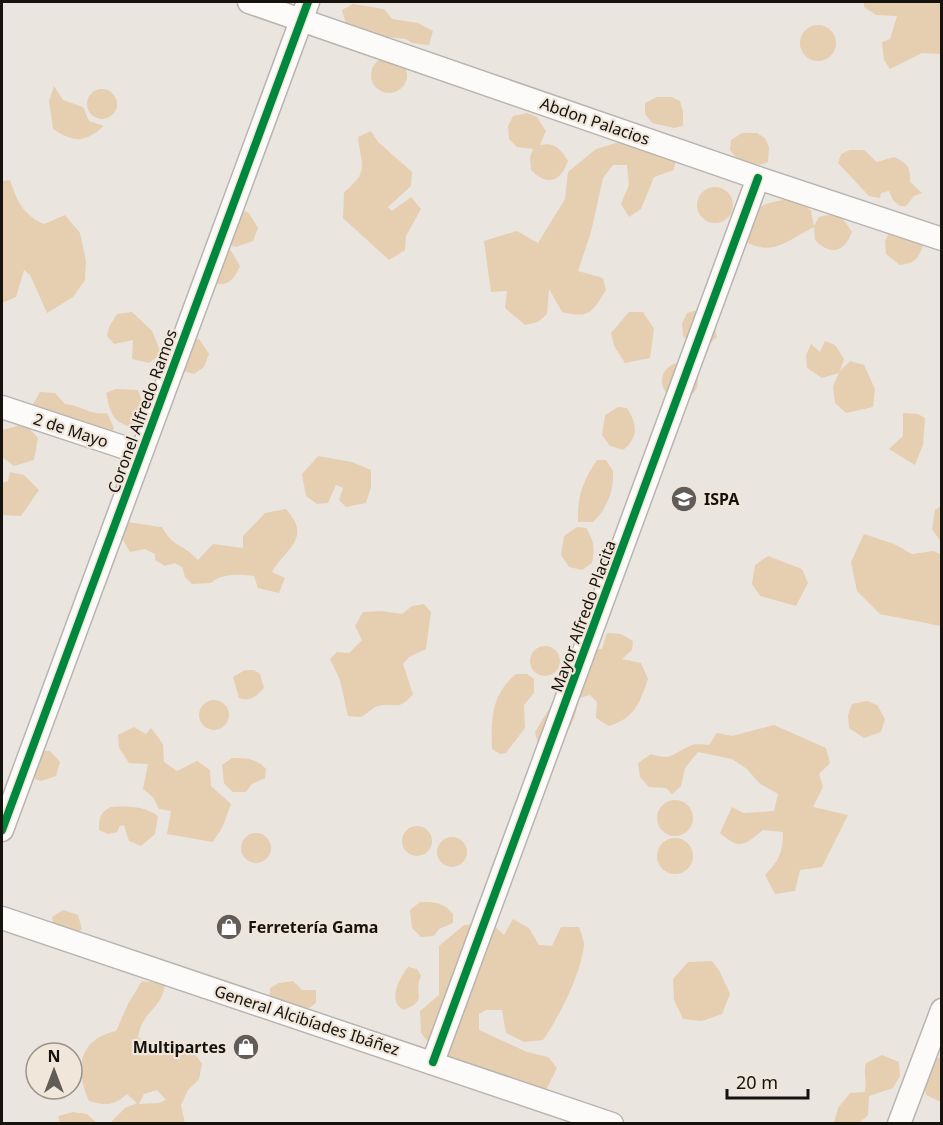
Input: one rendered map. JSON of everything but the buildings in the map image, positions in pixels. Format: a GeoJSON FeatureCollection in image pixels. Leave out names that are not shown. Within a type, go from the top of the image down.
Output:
{"type":"FeatureCollection","features":[{"type":"Feature","properties":{"kind":"street","name":"Abdon Palacios"},"geometry":{"type":"LineString","coordinates":[[249,2],[305,10],[758,178],[942,239]]}},
{"type":"Feature","properties":{"kind":"street","name":"Coronel Alfredo Ramos"},"geometry":{"type":"LineString","coordinates":[[2,830],[305,10]]}},
{"type":"Feature","properties":{"kind":"street","name":"Mayor Alfredo Placita"},"geometry":{"type":"LineString","coordinates":[[433,1062],[758,178]]}},
{"type":"Feature","properties":{"kind":"street","name":"2 de Mayo"},"geometry":{"type":"LineString","coordinates":[[2,407],[141,453]]}},
{"type":"Feature","properties":{"kind":"street","name":"General Alcibíades Ibáñez"},"geometry":{"type":"LineString","coordinates":[[2,918],[612,1124]]}},
{"type":"Feature","properties":{"kind":"street"},"geometry":{"type":"LineString","coordinates":[[899,1124],[942,1010]]}},
{"type":"Feature","properties":{"kind":"shaded area"},"geometry":{"type":"Polygon","coordinates":[[[864,2],[941,2],[940,54],[922,53],[890,69],[884,60],[882,42],[890,39],[897,16],[876,15],[864,7],[864,2]]]}},
{"type":"Feature","properties":{"kind":"shaded area"},"geometry":{"type":"Polygon","coordinates":[[[353,4],[384,9],[392,19],[418,23],[433,31],[429,45],[412,43],[406,39],[369,35],[346,24],[342,10],[353,4]]]}},
{"type":"Feature","properties":{"kind":"shaded area"},"geometry":{"type":"Polygon","coordinates":[[[818,25],[831,30],[836,43],[831,56],[818,61],[805,56],[800,43],[805,30],[818,25]]]}},
{"type":"Feature","properties":{"kind":"shaded area"},"geometry":{"type":"Polygon","coordinates":[[[389,57],[402,62],[407,75],[402,88],[389,93],[376,88],[371,75],[376,62],[389,57]]]}},
{"type":"Feature","properties":{"kind":"shaded area"},"geometry":{"type":"Polygon","coordinates":[[[54,86],[63,100],[83,107],[89,121],[104,126],[91,136],[79,139],[67,137],[53,129],[49,101],[54,86]]]}},
{"type":"Feature","properties":{"kind":"shaded area"},"geometry":{"type":"Polygon","coordinates":[[[102,89],[108,90],[116,98],[116,110],[108,118],[102,119],[96,118],[88,110],[87,104],[88,98],[96,90],[102,89]]]}},
{"type":"Feature","properties":{"kind":"shaded area"},"geometry":{"type":"Polygon","coordinates":[[[657,97],[671,97],[680,101],[683,126],[674,128],[652,123],[645,114],[645,103],[657,97]]]}},
{"type":"Feature","properties":{"kind":"shaded area"},"geometry":{"type":"Polygon","coordinates":[[[527,113],[537,117],[546,131],[540,145],[557,147],[568,161],[557,178],[548,180],[537,175],[531,170],[530,157],[533,149],[517,147],[509,139],[508,126],[513,116],[527,113]]]}},
{"type":"Feature","properties":{"kind":"shaded area"},"geometry":{"type":"Polygon","coordinates":[[[371,131],[378,142],[412,172],[411,186],[388,207],[392,211],[411,197],[421,209],[406,236],[405,250],[389,260],[343,218],[344,192],[358,179],[362,168],[358,137],[371,131]]]}},
{"type":"Feature","properties":{"kind":"shaded area"},"geometry":{"type":"Polygon","coordinates":[[[742,133],[757,133],[765,138],[769,147],[768,162],[760,165],[738,160],[730,150],[731,140],[742,133]]]}},
{"type":"Feature","properties":{"kind":"shaded area"},"geometry":{"type":"Polygon","coordinates":[[[619,142],[654,142],[676,157],[674,170],[654,177],[641,209],[629,217],[621,204],[629,185],[627,165],[613,165],[603,178],[591,232],[578,271],[603,278],[606,290],[589,312],[579,315],[562,312],[549,289],[547,314],[538,322],[525,325],[505,308],[507,291],[491,292],[484,241],[517,231],[538,243],[565,199],[568,172],[596,149],[619,142]]]}},
{"type":"Feature","properties":{"kind":"shaded area"},"geometry":{"type":"Polygon","coordinates":[[[850,150],[864,150],[877,162],[894,157],[902,161],[909,169],[910,182],[922,193],[914,196],[906,206],[900,206],[893,200],[889,191],[881,193],[880,198],[869,196],[838,163],[841,154],[850,150]]]}},
{"type":"Feature","properties":{"kind":"shaded area"},"geometry":{"type":"Polygon","coordinates":[[[10,180],[18,201],[31,216],[44,224],[65,215],[80,233],[86,261],[85,280],[73,297],[47,313],[30,275],[24,270],[16,297],[2,303],[2,181],[10,180]]]}},
{"type":"Feature","properties":{"kind":"shaded area"},"geometry":{"type":"Polygon","coordinates":[[[715,187],[728,192],[733,205],[728,218],[715,223],[702,218],[697,205],[702,192],[715,187]]]}},
{"type":"Feature","properties":{"kind":"shaded area"},"geometry":{"type":"Polygon","coordinates":[[[798,198],[811,211],[814,226],[819,217],[830,215],[835,215],[845,222],[852,232],[841,248],[832,250],[821,245],[815,240],[814,227],[784,243],[767,248],[758,247],[736,236],[755,211],[761,207],[775,201],[798,198]]]}},
{"type":"Feature","properties":{"kind":"shaded area"},"geometry":{"type":"Polygon","coordinates":[[[239,209],[249,213],[258,228],[253,241],[236,247],[229,244],[239,209]]]}},
{"type":"Feature","properties":{"kind":"shaded area"},"geometry":{"type":"Polygon","coordinates":[[[890,231],[914,231],[923,246],[915,260],[900,265],[886,254],[885,241],[890,231]]]}},
{"type":"Feature","properties":{"kind":"shaded area"},"geometry":{"type":"Polygon","coordinates":[[[221,247],[231,251],[240,266],[229,282],[217,284],[211,282],[221,247]]]}},
{"type":"Feature","properties":{"kind":"shaded area"},"geometry":{"type":"Polygon","coordinates":[[[701,309],[711,313],[717,337],[707,346],[691,344],[683,336],[682,323],[687,313],[701,309]]]}},
{"type":"Feature","properties":{"kind":"shaded area"},"geometry":{"type":"Polygon","coordinates":[[[132,312],[152,331],[160,350],[157,357],[149,363],[132,359],[133,340],[114,344],[107,336],[109,327],[117,314],[132,312]]]}},
{"type":"Feature","properties":{"kind":"shaded area"},"geometry":{"type":"Polygon","coordinates":[[[629,312],[643,312],[654,329],[650,358],[625,363],[614,346],[611,333],[629,312]]]}},
{"type":"Feature","properties":{"kind":"shaded area"},"geometry":{"type":"Polygon","coordinates":[[[190,336],[200,340],[209,354],[204,367],[194,374],[180,370],[190,336]]]}},
{"type":"Feature","properties":{"kind":"shaded area"},"geometry":{"type":"Polygon","coordinates":[[[825,341],[835,345],[844,359],[840,371],[850,361],[864,365],[875,389],[873,407],[846,413],[835,403],[833,386],[839,373],[822,378],[807,368],[806,355],[811,344],[820,352],[825,341]]]}},
{"type":"Feature","properties":{"kind":"shaded area"},"geometry":{"type":"Polygon","coordinates":[[[680,363],[693,368],[698,381],[693,394],[680,399],[667,394],[662,381],[667,368],[680,363]]]}},
{"type":"Feature","properties":{"kind":"shaded area"},"geometry":{"type":"Polygon","coordinates":[[[116,389],[138,390],[144,407],[142,419],[131,427],[116,419],[111,410],[106,393],[116,389]]]}},
{"type":"Feature","properties":{"kind":"shaded area"},"geometry":{"type":"Polygon","coordinates":[[[40,392],[55,393],[65,404],[96,413],[107,413],[114,428],[110,436],[39,413],[33,404],[40,392]]]}},
{"type":"Feature","properties":{"kind":"shaded area"},"geometry":{"type":"Polygon","coordinates":[[[618,407],[627,408],[633,419],[635,430],[632,440],[623,450],[610,446],[602,435],[605,415],[618,407]]]}},
{"type":"Feature","properties":{"kind":"shaded area"},"geometry":{"type":"Polygon","coordinates":[[[903,413],[918,414],[925,418],[923,445],[915,465],[889,449],[903,436],[903,413]]]}},
{"type":"Feature","properties":{"kind":"shaded area"},"geometry":{"type":"Polygon","coordinates":[[[25,424],[38,438],[34,460],[14,466],[2,457],[2,430],[25,424]]]}},
{"type":"Feature","properties":{"kind":"shaded area"},"geometry":{"type":"Polygon","coordinates":[[[318,456],[352,462],[371,470],[371,487],[366,503],[346,507],[339,500],[343,488],[336,485],[328,503],[317,504],[306,496],[302,474],[318,456]]]}},
{"type":"Feature","properties":{"kind":"shaded area"},"geometry":{"type":"Polygon","coordinates":[[[597,460],[606,460],[613,471],[611,492],[606,505],[593,522],[578,522],[582,489],[597,460]]]}},
{"type":"Feature","properties":{"kind":"shaded area"},"geometry":{"type":"Polygon","coordinates":[[[10,472],[24,475],[39,490],[21,516],[2,515],[2,483],[8,481],[10,472]]]}},
{"type":"Feature","properties":{"kind":"shaded area"},"geometry":{"type":"Polygon","coordinates":[[[941,506],[941,542],[932,529],[935,510],[941,506]]]}},
{"type":"Feature","properties":{"kind":"shaded area"},"geometry":{"type":"Polygon","coordinates":[[[286,509],[297,528],[297,535],[290,549],[272,572],[285,578],[279,593],[258,588],[254,576],[249,575],[226,576],[211,583],[192,584],[185,577],[182,567],[175,563],[165,566],[155,560],[155,554],[145,549],[130,552],[123,540],[110,536],[115,522],[162,527],[170,539],[198,560],[213,544],[243,548],[243,536],[265,513],[286,509]]]}},
{"type":"Feature","properties":{"kind":"shaded area"},"geometry":{"type":"Polygon","coordinates":[[[577,527],[586,528],[593,545],[592,563],[582,570],[569,567],[561,555],[564,536],[577,527]]]}},
{"type":"Feature","properties":{"kind":"shaded area"},"geometry":{"type":"Polygon","coordinates":[[[864,534],[894,544],[912,554],[934,551],[941,555],[941,626],[880,614],[857,591],[851,562],[864,534]]]}},
{"type":"Feature","properties":{"kind":"shaded area"},"geometry":{"type":"Polygon","coordinates":[[[768,556],[802,569],[808,583],[796,606],[760,596],[752,584],[755,565],[768,556]]]}},
{"type":"Feature","properties":{"kind":"shaded area"},"geometry":{"type":"Polygon","coordinates":[[[424,604],[431,612],[426,649],[409,657],[403,664],[413,694],[400,705],[378,706],[361,717],[348,716],[340,680],[330,659],[337,652],[349,653],[362,640],[355,626],[363,612],[381,611],[402,614],[412,606],[424,604]]]}},
{"type":"Feature","properties":{"kind":"shaded area"},"geometry":{"type":"Polygon","coordinates":[[[607,633],[621,634],[633,641],[632,650],[622,659],[641,663],[648,679],[639,702],[631,714],[609,726],[596,718],[597,702],[590,695],[579,698],[570,727],[552,752],[538,744],[535,732],[555,699],[583,687],[570,666],[575,649],[602,649],[607,633]]]}},
{"type":"Feature","properties":{"kind":"shaded area"},"geometry":{"type":"Polygon","coordinates":[[[545,646],[551,647],[559,655],[559,667],[551,675],[545,676],[539,675],[531,667],[530,661],[531,655],[539,647],[545,646]]]}},
{"type":"Feature","properties":{"kind":"shaded area"},"geometry":{"type":"Polygon","coordinates":[[[245,670],[254,670],[260,674],[264,688],[251,699],[239,698],[233,677],[245,670]]]}},
{"type":"Feature","properties":{"kind":"shaded area"},"geometry":{"type":"Polygon","coordinates":[[[516,674],[527,674],[534,679],[534,693],[524,705],[525,728],[506,753],[500,754],[492,749],[494,708],[502,690],[516,674]]]}},
{"type":"Feature","properties":{"kind":"shaded area"},"geometry":{"type":"Polygon","coordinates":[[[214,700],[220,701],[228,709],[228,721],[220,729],[214,730],[208,729],[200,721],[199,715],[200,709],[208,701],[214,700]]]}},
{"type":"Feature","properties":{"kind":"shaded area"},"geometry":{"type":"Polygon","coordinates":[[[867,701],[877,705],[885,719],[881,732],[864,738],[849,728],[848,715],[852,704],[867,701]]]}},
{"type":"Feature","properties":{"kind":"shaded area"},"geometry":{"type":"Polygon","coordinates":[[[774,725],[826,748],[830,763],[819,774],[823,787],[813,807],[848,815],[822,867],[800,870],[795,891],[775,894],[765,875],[779,856],[783,832],[763,830],[742,844],[727,839],[720,833],[732,807],[743,813],[774,811],[778,794],[759,783],[747,769],[732,759],[698,752],[685,768],[681,786],[672,794],[666,788],[649,787],[640,777],[638,763],[651,754],[668,757],[692,745],[709,745],[717,733],[732,736],[774,725]]]}},
{"type":"Feature","properties":{"kind":"shaded area"},"geometry":{"type":"Polygon","coordinates":[[[134,727],[146,734],[151,728],[163,744],[164,762],[177,771],[197,761],[210,770],[211,786],[231,804],[223,826],[213,842],[167,834],[171,811],[159,809],[153,797],[143,789],[148,764],[129,763],[119,748],[118,735],[134,727]]]}},
{"type":"Feature","properties":{"kind":"shaded area"},"geometry":{"type":"Polygon","coordinates":[[[41,751],[50,751],[60,762],[56,776],[41,781],[35,779],[30,758],[41,751]]]}},
{"type":"Feature","properties":{"kind":"shaded area"},"geometry":{"type":"Polygon","coordinates":[[[232,758],[255,761],[266,769],[265,778],[252,784],[246,792],[233,792],[224,783],[222,765],[232,758]]]}},
{"type":"Feature","properties":{"kind":"shaded area"},"geometry":{"type":"Polygon","coordinates":[[[675,800],[688,805],[693,818],[688,831],[675,836],[662,831],[657,818],[662,805],[675,800]]]}},
{"type":"Feature","properties":{"kind":"shaded area"},"geometry":{"type":"Polygon","coordinates":[[[111,807],[136,807],[158,816],[155,834],[141,846],[129,841],[124,825],[120,826],[117,832],[108,834],[99,830],[101,816],[111,807]]]}},
{"type":"Feature","properties":{"kind":"shaded area"},"geometry":{"type":"Polygon","coordinates":[[[417,826],[423,827],[431,835],[431,847],[423,855],[417,856],[411,855],[403,847],[402,841],[403,835],[411,827],[417,826]]]}},
{"type":"Feature","properties":{"kind":"shaded area"},"geometry":{"type":"Polygon","coordinates":[[[256,833],[262,834],[270,842],[270,854],[262,862],[256,863],[250,862],[242,854],[241,848],[242,842],[250,834],[256,833]]]}},
{"type":"Feature","properties":{"kind":"shaded area"},"geometry":{"type":"Polygon","coordinates":[[[452,837],[463,841],[467,852],[463,863],[452,867],[441,863],[437,852],[441,841],[452,837]]]}},
{"type":"Feature","properties":{"kind":"shaded area"},"geometry":{"type":"Polygon","coordinates":[[[675,838],[688,843],[693,856],[688,869],[675,874],[662,869],[657,856],[662,843],[675,838]]]}},
{"type":"Feature","properties":{"kind":"shaded area"},"geometry":{"type":"Polygon","coordinates":[[[420,902],[446,907],[453,914],[453,923],[439,929],[434,936],[421,937],[412,928],[410,910],[420,902]]]}},
{"type":"Feature","properties":{"kind":"shaded area"},"geometry":{"type":"Polygon","coordinates":[[[63,910],[78,915],[82,929],[78,932],[54,927],[52,917],[63,910]]]}},
{"type":"Feature","properties":{"kind":"shaded area"},"geometry":{"type":"Polygon","coordinates":[[[513,919],[529,928],[539,945],[552,946],[561,927],[579,927],[584,941],[574,982],[556,1020],[543,1040],[524,1042],[506,1033],[502,1010],[486,1010],[479,1014],[479,1030],[527,1052],[548,1057],[557,1068],[545,1092],[449,1068],[421,1033],[420,1011],[439,995],[439,946],[464,925],[492,924],[504,935],[513,919]]]}},
{"type":"Feature","properties":{"kind":"shaded area"},"geometry":{"type":"Polygon","coordinates":[[[712,961],[730,994],[722,1014],[702,1021],[683,1019],[674,1000],[673,979],[688,962],[712,961]]]}},
{"type":"Feature","properties":{"kind":"shaded area"},"geometry":{"type":"Polygon","coordinates":[[[408,967],[417,969],[421,976],[416,1003],[404,1010],[399,1006],[395,996],[398,983],[408,967]]]}},
{"type":"Feature","properties":{"kind":"shaded area"},"geometry":{"type":"Polygon","coordinates":[[[142,981],[165,984],[160,1000],[144,1020],[138,1037],[159,1053],[169,1055],[194,1053],[202,1064],[199,1079],[188,1090],[181,1105],[185,1124],[110,1123],[125,1108],[137,1103],[127,1094],[109,1104],[89,1101],[84,1085],[84,1055],[94,1041],[116,1031],[128,1004],[142,981]],[[157,1090],[144,1094],[139,1104],[159,1103],[166,1100],[157,1090]]]}},
{"type":"Feature","properties":{"kind":"shaded area"},"geometry":{"type":"Polygon","coordinates":[[[293,981],[302,990],[316,990],[316,1003],[309,1008],[269,1003],[270,988],[279,983],[293,981]]]}},
{"type":"Feature","properties":{"kind":"shaded area"},"geometry":{"type":"Polygon","coordinates":[[[882,1055],[899,1062],[900,1076],[893,1088],[869,1096],[868,1115],[859,1123],[834,1123],[838,1108],[850,1093],[865,1092],[866,1063],[882,1055]]]}},
{"type":"Feature","properties":{"kind":"shaded area"},"geometry":{"type":"Polygon","coordinates":[[[941,1057],[941,1102],[926,1095],[922,1078],[930,1061],[941,1057]]]}},
{"type":"Feature","properties":{"kind":"shaded area"},"geometry":{"type":"Polygon","coordinates":[[[73,1112],[87,1114],[97,1123],[60,1123],[58,1116],[73,1112]]]}},
{"type":"Feature","properties":{"kind":"cycle path"},"geometry":{"type":"LineString","coordinates":[[2,830],[308,2]]}},
{"type":"Feature","properties":{"kind":"cycle path"},"geometry":{"type":"LineString","coordinates":[[433,1062],[758,178]]}},
{"type":"Feature","properties":{"kind":"place","name":"ISPA"},"geometry":{"type":"Point","coordinates":[684,499]}},
{"type":"Feature","properties":{"kind":"place","name":"Ferretería Gama"},"geometry":{"type":"Point","coordinates":[229,927]}},
{"type":"Feature","properties":{"kind":"place","name":"Multipartes"},"geometry":{"type":"Point","coordinates":[246,1047]}}]}
